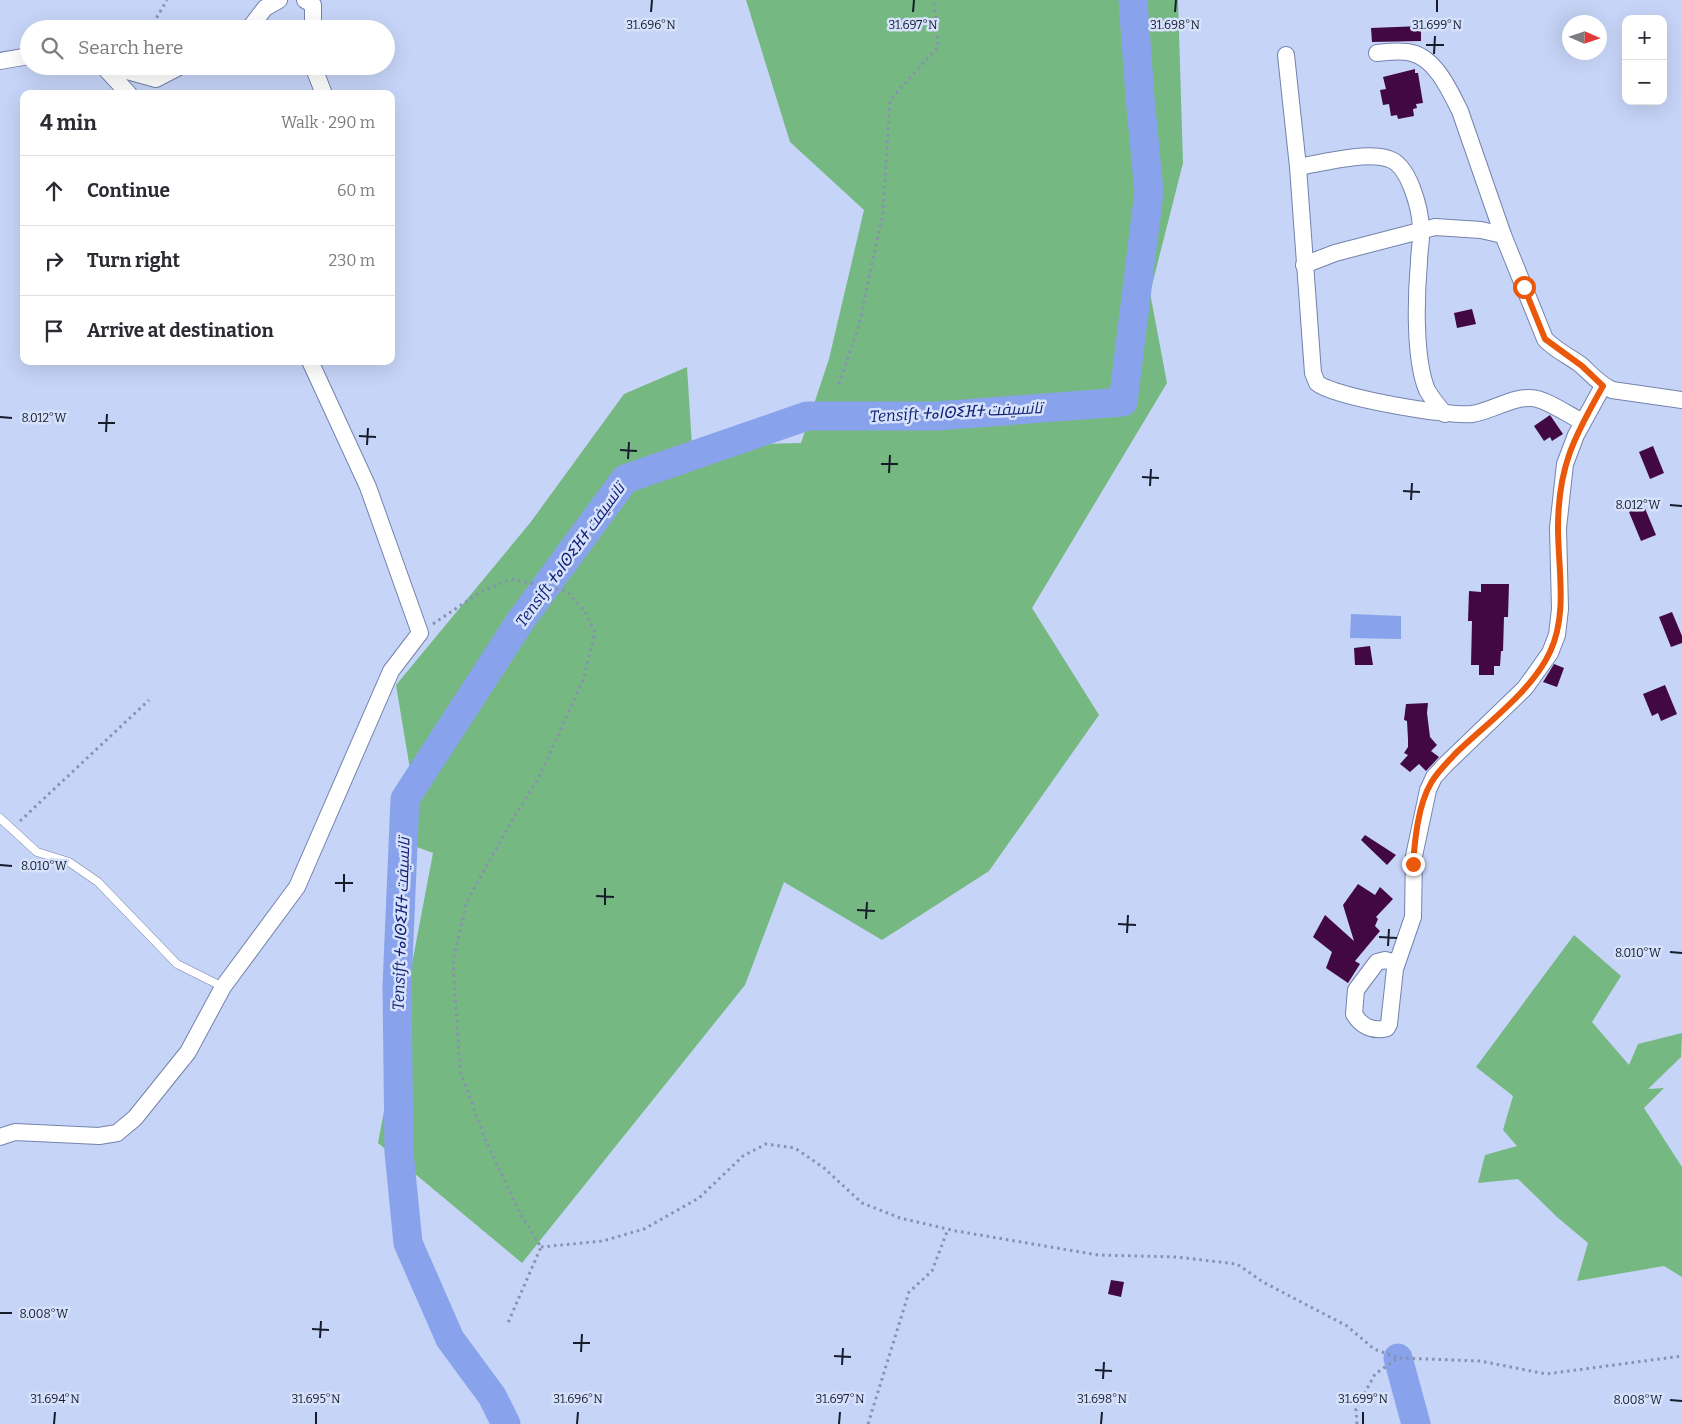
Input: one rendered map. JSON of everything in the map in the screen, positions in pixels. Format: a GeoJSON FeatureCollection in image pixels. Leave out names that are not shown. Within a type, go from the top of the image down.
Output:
{"type":"FeatureCollection","features":[{"type":"Feature","properties":{"kind":"street"},"geometry":{"type":"LineString","coordinates":[[256,20],[265,8],[279,0]]}},
{"type":"Feature","properties":{"kind":"street"},"geometry":{"type":"LineString","coordinates":[[305,0],[313,5],[313,20]]}},
{"type":"Feature","properties":{"kind":"street"},"geometry":{"type":"LineString","coordinates":[[1377,53],[1411,52],[1432,65],[1460,111],[1503,234],[1545,339],[1582,366],[1603,386],[1612,390],[1682,400]]}},
{"type":"Feature","properties":{"kind":"street"},"geometry":{"type":"LineString","coordinates":[[1286,55],[1298,166],[1314,378],[1317,383],[1334,393],[1445,414],[1477,413],[1530,398],[1554,407],[1583,422]]}},
{"type":"Feature","properties":{"kind":"street"},"geometry":{"type":"LineString","coordinates":[[0,61],[20,58]]}},
{"type":"Feature","properties":{"kind":"street"},"geometry":{"type":"LineString","coordinates":[[112,75],[125,90]]}},
{"type":"Feature","properties":{"kind":"street"},"geometry":{"type":"LineString","coordinates":[[142,75],[156,79],[164,75]]}},
{"type":"Feature","properties":{"kind":"street"},"geometry":{"type":"LineString","coordinates":[[317,75],[322,90]]}},
{"type":"Feature","properties":{"kind":"street"},"geometry":{"type":"LineString","coordinates":[[1298,166],[1364,158],[1386,158],[1394,161],[1406,175],[1411,185],[1422,229],[1418,273],[1419,350],[1427,389],[1434,402],[1445,414]]}},
{"type":"Feature","properties":{"kind":"street"},"geometry":{"type":"LineString","coordinates":[[1304,265],[1335,253],[1384,242],[1422,229],[1459,228],[1503,234]]}},
{"type":"Feature","properties":{"kind":"street"},"geometry":{"type":"LineString","coordinates":[[0,1137],[15,1132],[99,1136],[117,1133],[135,1118],[188,1052],[223,987],[297,887],[391,671],[420,632],[368,487],[312,365]]}},
{"type":"Feature","properties":{"kind":"street"},"geometry":{"type":"LineString","coordinates":[[1396,963],[1413,917],[1414,856],[1429,786],[1452,758],[1525,688],[1550,653],[1557,635],[1561,582],[1558,528],[1565,464],[1583,422],[1603,386]]}},
{"type":"Feature","properties":{"kind":"lane"},"geometry":{"type":"LineString","coordinates":[[0,818],[37,852],[69,862],[98,882],[177,964],[223,987]]}},
{"type":"Feature","properties":{"kind":"path"},"geometry":{"type":"LineString","coordinates":[[155,20],[167,0]]}},
{"type":"Feature","properties":{"kind":"path"},"geometry":{"type":"LineString","coordinates":[[839,384],[859,325],[883,213],[890,100],[938,47],[934,0]]}},
{"type":"Feature","properties":{"kind":"path"},"geometry":{"type":"LineString","coordinates":[[420,632],[482,591],[511,579],[566,591],[584,610],[595,632],[583,680],[539,777],[511,822],[467,901],[453,962],[460,1071],[486,1141],[521,1215],[541,1247]]}},
{"type":"Feature","properties":{"kind":"path"},"geometry":{"type":"LineString","coordinates":[[12,829],[149,700]]}},
{"type":"Feature","properties":{"kind":"path"},"geometry":{"type":"LineString","coordinates":[[541,1247],[603,1241],[644,1229],[699,1198],[744,1156],[766,1144],[795,1148],[824,1168],[862,1203],[900,1218],[948,1229],[1098,1255],[1177,1256],[1237,1264],[1263,1282],[1347,1326],[1374,1349],[1398,1358],[1480,1360],[1546,1374],[1682,1356]]}},
{"type":"Feature","properties":{"kind":"path"},"geometry":{"type":"LineString","coordinates":[[868,1424],[909,1292],[932,1270],[948,1229]]}},
{"type":"Feature","properties":{"kind":"path"},"geometry":{"type":"LineString","coordinates":[[507,1325],[541,1247]]}},
{"type":"Feature","properties":{"kind":"path"},"geometry":{"type":"LineString","coordinates":[[1357,1424],[1356,1409],[1375,1374],[1398,1358]]}},
{"type":"Feature","properties":{"kind":"green space"},"geometry":{"type":"Polygon","coordinates":[[[746,0],[1178,0],[1183,163],[1150,293],[1167,383],[1032,608],[1099,715],[989,871],[882,940],[784,882],[745,985],[522,1263],[378,1143],[433,853],[390,837],[410,769],[396,685],[530,523],[624,394],[687,367],[692,446],[801,443],[829,359],[864,210],[790,142],[746,0]]]}},
{"type":"Feature","properties":{"kind":"green space"},"geometry":{"type":"Polygon","coordinates":[[[1574,935],[1621,976],[1592,1022],[1629,1065],[1638,1044],[1682,1033],[1681,1057],[1648,1089],[1664,1088],[1644,1108],[1682,1167],[1682,1277],[1664,1266],[1577,1281],[1588,1243],[1557,1217],[1518,1179],[1478,1183],[1485,1155],[1517,1146],[1503,1130],[1513,1096],[1476,1067],[1574,935]]]}},
{"type":"Feature","properties":{"kind":"water"},"geometry":{"type":"Polygon","coordinates":[[[1351,614],[1401,616],[1401,639],[1350,638],[1351,614]]]}},
{"type":"Feature","properties":{"kind":"building"},"geometry":{"type":"Polygon","coordinates":[[[1421,26],[1421,41],[1372,42],[1371,28],[1421,26]]]}},
{"type":"Feature","properties":{"kind":"building"},"geometry":{"type":"Polygon","coordinates":[[[1415,69],[1415,73],[1418,73],[1423,103],[1416,104],[1417,108],[1413,109],[1414,116],[1398,119],[1397,115],[1391,116],[1389,104],[1383,105],[1380,90],[1386,89],[1383,77],[1415,69]]]}},
{"type":"Feature","properties":{"kind":"building"},"geometry":{"type":"Polygon","coordinates":[[[1472,309],[1476,324],[1457,328],[1454,313],[1472,309]]]}},
{"type":"Feature","properties":{"kind":"building"},"geometry":{"type":"Polygon","coordinates":[[[1550,415],[1563,434],[1552,441],[1550,437],[1544,441],[1534,426],[1550,415]]]}},
{"type":"Feature","properties":{"kind":"building"},"geometry":{"type":"Polygon","coordinates":[[[1653,446],[1664,473],[1650,479],[1639,452],[1653,446]]]}},
{"type":"Feature","properties":{"kind":"building"},"geometry":{"type":"Polygon","coordinates":[[[1644,506],[1656,535],[1641,541],[1629,512],[1644,506]]]}},
{"type":"Feature","properties":{"kind":"building"},"geometry":{"type":"Polygon","coordinates":[[[1481,584],[1509,584],[1508,617],[1504,617],[1503,651],[1501,651],[1500,666],[1494,666],[1494,675],[1479,675],[1479,665],[1471,665],[1472,621],[1468,621],[1469,591],[1481,592],[1481,584]]]}},
{"type":"Feature","properties":{"kind":"building"},"geometry":{"type":"Polygon","coordinates":[[[1672,612],[1682,636],[1682,643],[1671,647],[1659,617],[1672,612]]]}},
{"type":"Feature","properties":{"kind":"building"},"geometry":{"type":"Polygon","coordinates":[[[1370,646],[1373,665],[1355,665],[1354,648],[1370,646]]]}},
{"type":"Feature","properties":{"kind":"building"},"geometry":{"type":"Polygon","coordinates":[[[1554,664],[1564,668],[1557,687],[1543,682],[1554,664]]]}},
{"type":"Feature","properties":{"kind":"building"},"geometry":{"type":"Polygon","coordinates":[[[1665,685],[1677,714],[1661,721],[1658,713],[1652,716],[1643,694],[1665,685]]]}},
{"type":"Feature","properties":{"kind":"building"},"geometry":{"type":"Polygon","coordinates":[[[1428,703],[1427,713],[1430,737],[1437,745],[1431,751],[1439,757],[1426,771],[1419,764],[1410,772],[1400,764],[1408,755],[1404,753],[1408,747],[1407,721],[1404,720],[1406,704],[1428,703]]]}},
{"type":"Feature","properties":{"kind":"building"},"geometry":{"type":"Polygon","coordinates":[[[1365,835],[1396,855],[1387,865],[1361,840],[1365,835]]]}},
{"type":"Feature","properties":{"kind":"building"},"geometry":{"type":"Polygon","coordinates":[[[1358,884],[1375,895],[1380,887],[1393,899],[1376,917],[1378,919],[1375,926],[1380,931],[1355,961],[1360,964],[1348,983],[1326,968],[1332,952],[1313,937],[1325,915],[1354,941],[1343,905],[1358,884]]]}},
{"type":"Feature","properties":{"kind":"building"},"geometry":{"type":"Polygon","coordinates":[[[1111,1280],[1124,1282],[1121,1297],[1108,1294],[1111,1280]]]}},
{"type":"Feature","properties":{"kind":"waterway","name":"Tensift ⵜⴰⵏⵙⵉⴼⵜ تانسيفت"},"geometry":{"type":"LineString","coordinates":[[506,1424],[492,1396],[450,1339],[408,1243],[399,1152],[397,986],[405,799],[521,620],[625,479],[807,416],[937,416],[1123,402],[1149,192],[1133,0]]}},
{"type":"Feature","properties":{"kind":"waterway"},"geometry":{"type":"LineString","coordinates":[[1398,1358],[1416,1424]]}},
{"type":"Feature","properties":{"kind":"route"},"geometry":{"type":"LineString","coordinates":[[1413,864],[1418,827],[1429,786],[1434,777],[1472,737],[1525,688],[1550,653],[1557,635],[1561,582],[1558,528],[1565,464],[1576,435],[1603,386],[1582,366],[1545,339],[1524,287]]}}]}
